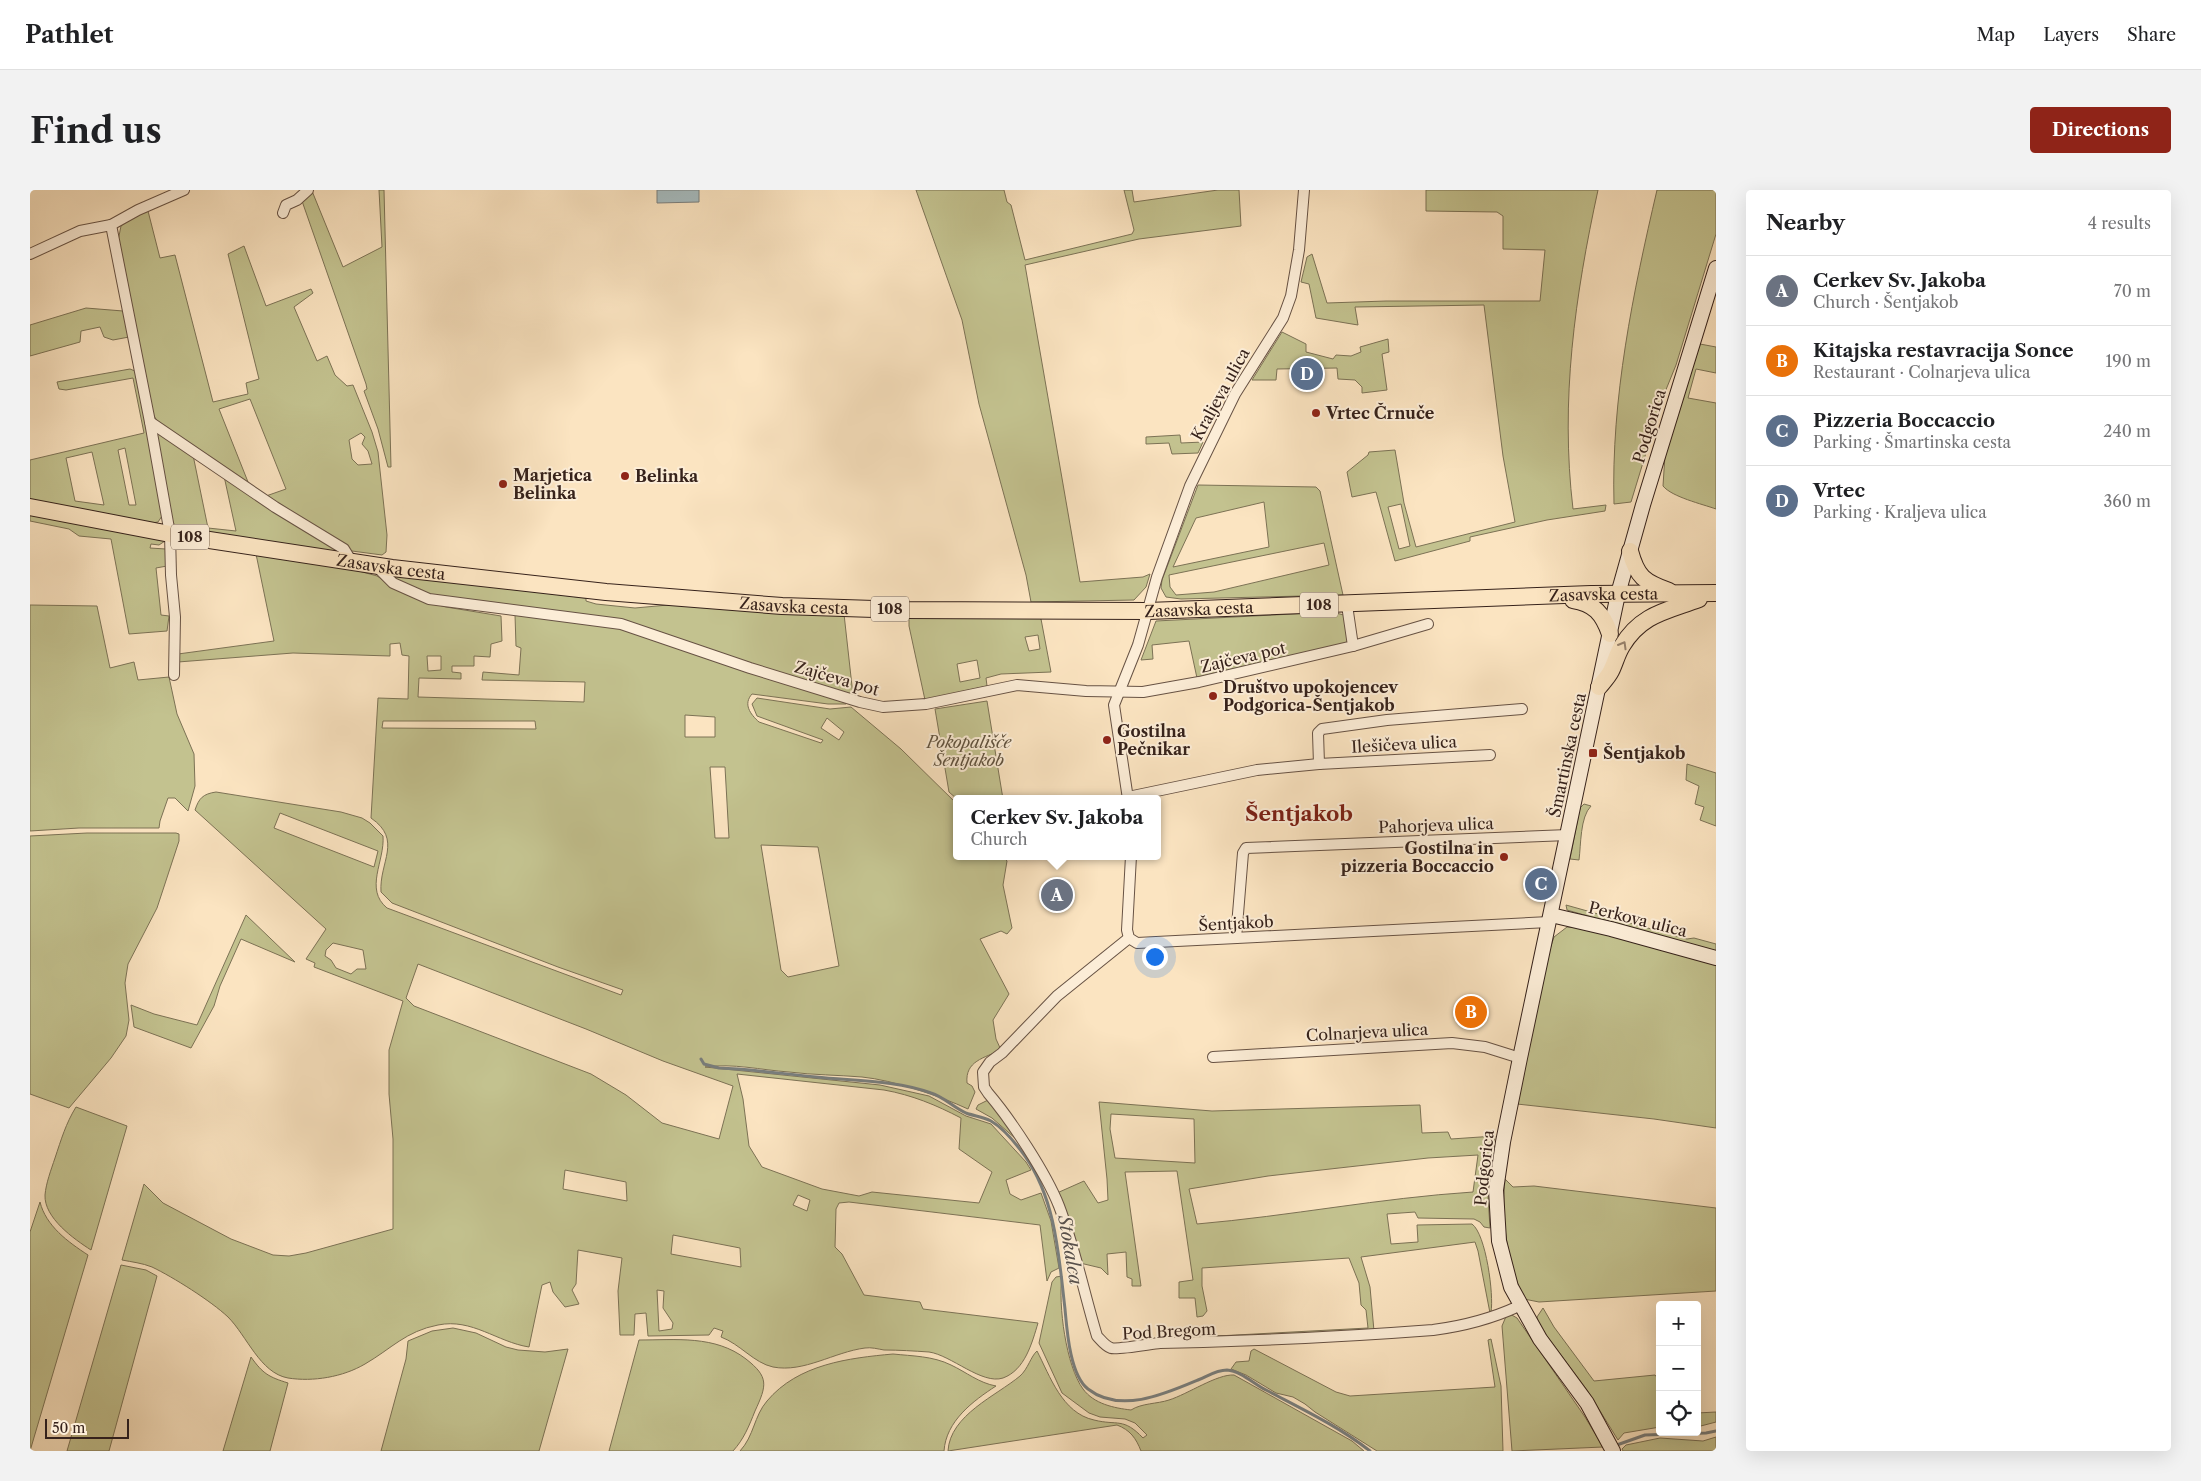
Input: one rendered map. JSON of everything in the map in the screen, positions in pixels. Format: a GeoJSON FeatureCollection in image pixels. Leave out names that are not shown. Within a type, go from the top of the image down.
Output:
{"type":"FeatureCollection","features":[{"type":"Feature","properties":{"kind":"main road","name":"Podgorica"},"geometry":{"type":"LineString","coordinates":[[1618,594],[1716,268]]}},
{"type":"Feature","properties":{"kind":"main road","name":"Zasavska cesta"},"geometry":{"type":"LineString","coordinates":[[30,506],[170,534],[352,562],[543,586],[782,606],[905,610],[1148,611],[1618,594],[1714,593]]}},
{"type":"Feature","properties":{"kind":"main road"},"geometry":{"type":"LineString","coordinates":[[1630,551],[1635,568],[1642,579],[1678,594]]}},
{"type":"Feature","properties":{"kind":"main road"},"geometry":{"type":"LineString","coordinates":[[1599,686],[1611,672],[1621,647],[1630,633],[1643,621],[1661,611],[1714,593]]}},
{"type":"Feature","properties":{"kind":"main road","name":"Šmartinska cesta"},"geometry":{"type":"LineString","coordinates":[[1550,918],[1618,594]]}},
{"type":"Feature","properties":{"kind":"main road"},"geometry":{"type":"LineString","coordinates":[[1548,597],[1584,601],[1592,605],[1606,623],[1610,634]]}},
{"type":"Feature","properties":{"kind":"main road","name":"Podgorica"},"geometry":{"type":"LineString","coordinates":[[1550,918],[1500,1159],[1496,1209],[1499,1241],[1504,1268],[1520,1306],[1540,1339],[1587,1403],[1613,1451]]}},
{"type":"Feature","properties":{"kind":"main road","name":"Perkova ulica"},"geometry":{"type":"LineString","coordinates":[[1550,918],[1611,928],[1716,958]]}},
{"type":"Feature","properties":{"kind":"street"},"geometry":{"type":"LineString","coordinates":[[30,254],[80,231],[111,225],[138,210],[184,190]]}},
{"type":"Feature","properties":{"kind":"street"},"geometry":{"type":"LineString","coordinates":[[283,213],[286,205],[297,200],[308,190]]}},
{"type":"Feature","properties":{"kind":"street","name":"Kraljeva ulica"},"geometry":{"type":"LineString","coordinates":[[1148,611],[1160,568],[1190,486],[1235,394],[1282,318],[1292,296],[1300,250],[1304,190]]}},
{"type":"Feature","properties":{"kind":"street"},"geometry":{"type":"LineString","coordinates":[[111,225],[170,534],[170,575],[174,617],[174,675]]}},
{"type":"Feature","properties":{"kind":"street"},"geometry":{"type":"LineString","coordinates":[[150,422],[275,507],[344,549],[352,562]]}},
{"type":"Feature","properties":{"kind":"street","name":"Zajčeva pot"},"geometry":{"type":"LineString","coordinates":[[375,565],[393,583],[429,599],[621,624],[759,671],[860,702],[883,707],[926,704],[1018,685],[1120,693],[1143,692],[1199,682],[1353,646],[1428,624]]}},
{"type":"Feature","properties":{"kind":"street"},"geometry":{"type":"LineString","coordinates":[[1347,604],[1353,646]]}},
{"type":"Feature","properties":{"kind":"street"},"geometry":{"type":"LineString","coordinates":[[1128,795],[1114,709],[1148,611]]}},
{"type":"Feature","properties":{"kind":"street","name":"Ilešičeva ulica"},"geometry":{"type":"LineString","coordinates":[[1319,764],[1318,733],[1322,728],[1387,720],[1522,709]]}},
{"type":"Feature","properties":{"kind":"street","name":"Ilešičeva ulica"},"geometry":{"type":"LineString","coordinates":[[1142,795],[1252,771],[1319,764],[1490,755]]}},
{"type":"Feature","properties":{"kind":"street","name":"Pahorjeva ulica"},"geometry":{"type":"LineString","coordinates":[[1236,938],[1243,853],[1246,848],[1568,835]]}},
{"type":"Feature","properties":{"kind":"street"},"geometry":{"type":"LineString","coordinates":[[1129,938],[1127,923],[1131,860]]}},
{"type":"Feature","properties":{"kind":"street","name":"Šentjakob"},"geometry":{"type":"LineString","coordinates":[[1129,938],[1141,943],[1550,918]]}},
{"type":"Feature","properties":{"kind":"street","name":"Pod Bregom"},"geometry":{"type":"LineString","coordinates":[[1129,938],[1057,996],[1002,1053],[990,1062],[983,1072],[984,1087],[1021,1140],[1053,1193],[1069,1238],[1097,1336],[1106,1346],[1112,1349],[1119,1349],[1155,1344],[1243,1342],[1380,1334],[1462,1326],[1496,1317],[1520,1306]]}},
{"type":"Feature","properties":{"kind":"street","name":"Colnarjeva ulica"},"geometry":{"type":"LineString","coordinates":[[1213,1057],[1452,1043],[1485,1046],[1520,1058]]}},
{"type":"Feature","properties":{"kind":"green space"},"geometry":{"type":"Polygon","coordinates":[[[379,190],[384,190],[391,467],[388,467],[378,429],[364,391],[367,389],[366,384],[302,201],[312,191],[343,267],[382,247],[379,190]]]}},
{"type":"Feature","properties":{"kind":"green space"},"geometry":{"type":"Polygon","coordinates":[[[916,190],[1004,190],[1007,202],[1011,205],[1025,260],[1132,234],[1134,230],[1124,190],[1132,190],[1134,202],[1218,190],[1239,190],[1241,226],[1139,239],[1025,265],[1080,582],[1143,577],[1150,574],[1146,587],[1134,600],[1031,602],[1026,575],[979,404],[962,320],[916,190]]]}},
{"type":"Feature","properties":{"kind":"green space"},"geometry":{"type":"Polygon","coordinates":[[[1426,190],[1598,190],[1583,269],[1572,348],[1568,428],[1569,468],[1573,509],[1606,505],[1605,511],[1547,520],[1470,537],[1470,541],[1395,561],[1376,492],[1352,497],[1347,472],[1368,455],[1369,452],[1395,450],[1404,503],[1416,547],[1515,522],[1503,456],[1484,305],[1355,307],[1358,325],[1316,318],[1309,284],[1301,282],[1307,257],[1312,254],[1327,303],[1540,301],[1545,250],[1503,249],[1503,216],[1497,212],[1426,211],[1426,190]],[[1401,504],[1388,507],[1399,549],[1410,546],[1401,504]]]}},
{"type":"Feature","properties":{"kind":"green space"},"geometry":{"type":"Polygon","coordinates":[[[1657,190],[1716,190],[1716,234],[1631,502],[1614,504],[1616,425],[1625,346],[1657,190]]]}},
{"type":"Feature","properties":{"kind":"green space"},"geometry":{"type":"Polygon","coordinates":[[[148,211],[160,258],[175,255],[213,402],[248,394],[246,383],[259,379],[228,254],[244,246],[266,306],[311,289],[313,293],[294,307],[317,361],[327,356],[335,375],[347,386],[353,385],[372,432],[378,452],[387,535],[386,552],[382,555],[352,551],[266,496],[286,489],[250,399],[219,409],[250,487],[160,425],[152,413],[117,246],[121,226],[129,219],[148,211]],[[361,433],[349,440],[352,459],[358,465],[372,464],[368,451],[362,444],[365,437],[361,433]]]}},
{"type":"Feature","properties":{"kind":"green space"},"geometry":{"type":"Polygon","coordinates":[[[86,308],[123,311],[129,337],[113,340],[104,337],[100,327],[81,331],[80,342],[30,356],[30,325],[86,308]]]}},
{"type":"Feature","properties":{"kind":"green space"},"geometry":{"type":"Polygon","coordinates":[[[1282,332],[1306,344],[1306,352],[1333,359],[1336,355],[1351,356],[1361,352],[1360,347],[1388,339],[1389,352],[1382,354],[1387,390],[1362,393],[1362,387],[1355,380],[1338,379],[1337,368],[1277,369],[1276,380],[1252,380],[1282,332]]]}},
{"type":"Feature","properties":{"kind":"green space"},"geometry":{"type":"Polygon","coordinates":[[[1700,344],[1716,347],[1716,373],[1696,369],[1688,398],[1716,403],[1716,509],[1673,494],[1663,486],[1665,455],[1700,344]]]}},
{"type":"Feature","properties":{"kind":"green space"},"geometry":{"type":"Polygon","coordinates":[[[130,369],[135,371],[138,376],[162,516],[158,522],[152,523],[30,500],[30,460],[144,433],[133,378],[66,390],[59,389],[57,382],[130,369]],[[125,448],[118,450],[129,505],[136,505],[125,448]],[[92,452],[66,458],[75,501],[104,505],[92,452]]]}},
{"type":"Feature","properties":{"kind":"green space"},"geometry":{"type":"Polygon","coordinates":[[[156,433],[160,433],[193,455],[208,528],[236,531],[224,476],[336,547],[336,551],[333,553],[181,529],[175,526],[170,516],[156,433]]]}},
{"type":"Feature","properties":{"kind":"green space"},"geometry":{"type":"Polygon","coordinates":[[[1180,435],[1181,443],[1203,442],[1198,453],[1172,454],[1169,443],[1146,444],[1146,437],[1180,435]]]}},
{"type":"Feature","properties":{"kind":"green space"},"geometry":{"type":"Polygon","coordinates":[[[1198,485],[1316,487],[1320,491],[1343,595],[1181,599],[1166,597],[1161,588],[1162,580],[1198,485]],[[1264,502],[1196,518],[1173,567],[1269,547],[1264,502]],[[1324,543],[1169,575],[1170,587],[1176,595],[1214,592],[1329,565],[1324,543]]]}},
{"type":"Feature","properties":{"kind":"green space"},"geometry":{"type":"Polygon","coordinates":[[[30,514],[161,538],[165,541],[159,545],[151,544],[150,548],[166,549],[167,566],[156,568],[161,615],[169,616],[167,631],[129,634],[111,539],[79,536],[69,529],[30,521],[30,514]]]}},
{"type":"Feature","properties":{"kind":"green space"},"geometry":{"type":"Polygon","coordinates":[[[256,554],[348,568],[377,576],[405,594],[415,598],[446,607],[501,616],[502,641],[491,644],[490,657],[474,656],[474,666],[452,666],[452,672],[461,673],[461,679],[419,678],[418,697],[584,702],[585,682],[482,680],[483,672],[519,675],[521,648],[516,646],[515,615],[615,627],[847,701],[846,704],[828,704],[752,694],[748,705],[750,712],[759,722],[821,743],[823,740],[757,716],[752,704],[757,698],[830,709],[851,707],[901,749],[953,800],[953,860],[1007,861],[1003,885],[1012,928],[1007,934],[1001,931],[980,939],[1009,994],[993,1020],[996,1039],[1001,1050],[977,1061],[969,1070],[967,1083],[972,1086],[975,1092],[968,1109],[916,1089],[888,1081],[736,1066],[705,1067],[880,1085],[929,1096],[966,1116],[991,1124],[1031,1170],[1006,1180],[1010,1194],[1021,1200],[1041,1193],[1051,1221],[1059,1268],[1051,1272],[1047,1281],[1040,1225],[849,1202],[839,1203],[836,1209],[835,1247],[842,1254],[864,1295],[920,1302],[923,1309],[1038,1323],[1026,1355],[1017,1369],[1003,1378],[995,1379],[976,1374],[938,1354],[870,1348],[853,1350],[808,1365],[785,1368],[773,1367],[760,1362],[721,1337],[723,1331],[714,1328],[709,1335],[648,1336],[646,1313],[635,1314],[634,1335],[620,1335],[618,1291],[622,1258],[578,1250],[576,1284],[572,1290],[579,1304],[565,1307],[553,1292],[550,1282],[542,1285],[529,1347],[462,1325],[438,1325],[408,1336],[365,1364],[347,1372],[318,1379],[288,1378],[278,1375],[269,1369],[228,1317],[202,1297],[152,1267],[122,1260],[144,1184],[163,1203],[231,1239],[273,1255],[289,1256],[306,1253],[393,1229],[393,1139],[389,1094],[389,1050],[403,1001],[314,967],[315,963],[306,959],[326,929],[195,810],[198,802],[205,795],[216,792],[341,812],[362,818],[383,836],[376,883],[380,900],[387,908],[621,995],[623,990],[392,903],[381,892],[381,881],[388,843],[381,826],[371,818],[378,698],[408,699],[409,656],[402,655],[400,643],[390,644],[390,656],[293,653],[178,662],[178,654],[274,641],[256,554]],[[427,656],[428,671],[441,670],[441,656],[427,656]],[[685,715],[685,737],[715,737],[715,717],[685,715]],[[827,718],[821,728],[839,740],[844,732],[827,718]],[[383,721],[382,728],[536,729],[535,721],[383,721]],[[710,767],[715,838],[729,838],[725,767],[710,767]],[[280,813],[274,828],[374,867],[378,851],[280,813]],[[761,845],[781,970],[788,977],[839,966],[818,847],[761,845]],[[333,943],[326,950],[325,956],[331,960],[336,968],[351,974],[357,969],[366,969],[363,950],[333,943]],[[418,964],[406,998],[414,1006],[591,1074],[626,1095],[662,1123],[719,1139],[733,1086],[663,1061],[418,964]],[[737,1074],[743,1099],[749,1146],[762,1167],[822,1189],[859,1196],[872,1192],[979,1203],[992,1172],[959,1149],[961,1118],[924,1101],[884,1090],[737,1074]],[[565,1170],[563,1189],[627,1201],[626,1182],[565,1170]],[[798,1195],[793,1205],[807,1211],[810,1200],[798,1195]],[[673,1235],[671,1254],[741,1267],[740,1248],[673,1235]],[[657,1290],[659,1331],[672,1329],[673,1323],[663,1308],[664,1291],[657,1290]]]}},
{"type":"Feature","properties":{"kind":"green space"},"geometry":{"type":"Polygon","coordinates":[[[398,575],[586,598],[586,601],[596,604],[635,608],[679,604],[844,614],[853,695],[782,676],[650,629],[434,597],[397,580],[395,577],[398,575]]]}},
{"type":"Feature","properties":{"kind":"green space"},"geometry":{"type":"Polygon","coordinates":[[[30,605],[97,606],[110,668],[134,662],[138,680],[169,677],[177,714],[194,754],[195,786],[188,811],[175,798],[168,798],[159,828],[79,828],[30,831],[30,605]]]}},
{"type":"Feature","properties":{"kind":"green space"},"geometry":{"type":"Polygon","coordinates":[[[1332,612],[1344,615],[1348,637],[1347,643],[1197,678],[1189,641],[1152,645],[1153,659],[1141,660],[1156,621],[1332,612]]]}},
{"type":"Feature","properties":{"kind":"green space"},"geometry":{"type":"Polygon","coordinates":[[[909,616],[1037,617],[1041,619],[1051,672],[1001,674],[986,678],[987,686],[925,700],[909,626],[909,616]],[[1038,635],[1025,637],[1029,651],[1040,649],[1038,635]],[[977,660],[957,664],[960,682],[980,678],[977,660]]]}},
{"type":"Feature","properties":{"kind":"green space","name":"Pokopališče Šentjakob"},"geometry":{"type":"Polygon","coordinates":[[[987,701],[1002,795],[953,796],[949,792],[935,709],[987,701]]]}},
{"type":"Feature","properties":{"kind":"green space"},"geometry":{"type":"Polygon","coordinates":[[[1687,764],[1716,773],[1716,826],[1700,820],[1704,807],[1695,804],[1699,786],[1686,780],[1687,764]]]}},
{"type":"Feature","properties":{"kind":"green space"},"geometry":{"type":"Polygon","coordinates":[[[1584,804],[1591,806],[1587,811],[1583,824],[1579,860],[1570,859],[1580,808],[1584,804]]]}},
{"type":"Feature","properties":{"kind":"green space"},"geometry":{"type":"Polygon","coordinates":[[[87,833],[176,833],[179,834],[179,841],[157,908],[128,964],[125,983],[129,1020],[126,1036],[111,1058],[69,1108],[30,1094],[30,836],[87,833]]]}},
{"type":"Feature","properties":{"kind":"green space"},"geometry":{"type":"Polygon","coordinates":[[[1566,905],[1687,939],[1694,938],[1716,944],[1716,953],[1567,910],[1566,905]]]}},
{"type":"Feature","properties":{"kind":"green space"},"geometry":{"type":"Polygon","coordinates":[[[246,915],[295,962],[241,939],[220,986],[214,1006],[191,1048],[134,1027],[131,1005],[154,1014],[197,1025],[246,915]]]}},
{"type":"Feature","properties":{"kind":"green space"},"geometry":{"type":"Polygon","coordinates":[[[1567,927],[1630,940],[1716,963],[1716,1128],[1654,1119],[1517,1104],[1547,958],[1554,937],[1567,927]]]}},
{"type":"Feature","properties":{"kind":"green space"},"geometry":{"type":"Polygon","coordinates":[[[990,1099],[1016,1139],[992,1118],[976,1109],[978,1105],[990,1099]]]}},
{"type":"Feature","properties":{"kind":"green space"},"geometry":{"type":"Polygon","coordinates":[[[1099,1102],[1212,1111],[1420,1105],[1422,1133],[1448,1132],[1451,1139],[1495,1136],[1488,1196],[1490,1228],[1484,1227],[1474,1219],[1418,1218],[1415,1212],[1387,1214],[1391,1244],[1418,1242],[1417,1225],[1472,1224],[1481,1240],[1488,1265],[1492,1304],[1491,1312],[1475,1242],[1361,1257],[1370,1287],[1374,1331],[1340,1334],[1217,1336],[1368,1328],[1366,1310],[1361,1305],[1359,1283],[1349,1258],[1202,1268],[1202,1286],[1207,1311],[1203,1316],[1197,1317],[1195,1298],[1179,1298],[1179,1282],[1193,1280],[1177,1171],[1125,1172],[1141,1286],[1132,1286],[1132,1279],[1127,1277],[1126,1252],[1107,1254],[1108,1275],[1101,1268],[1080,1263],[1057,1193],[1084,1181],[1098,1203],[1108,1200],[1099,1102]],[[1111,1114],[1110,1129],[1115,1158],[1195,1163],[1194,1119],[1111,1114]],[[1478,1155],[1428,1158],[1268,1176],[1189,1189],[1197,1224],[1232,1221],[1404,1198],[1473,1192],[1478,1155]]]}},
{"type":"Feature","properties":{"kind":"green space"},"geometry":{"type":"Polygon","coordinates":[[[76,1107],[127,1126],[91,1250],[76,1240],[55,1220],[49,1212],[45,1195],[46,1186],[62,1138],[76,1107]]]}},
{"type":"Feature","properties":{"kind":"green space"},"geometry":{"type":"Polygon","coordinates":[[[1505,1179],[1513,1187],[1534,1186],[1716,1208],[1716,1291],[1539,1302],[1524,1299],[1509,1255],[1504,1210],[1505,1179]]]}},
{"type":"Feature","properties":{"kind":"green space"},"geometry":{"type":"Polygon","coordinates":[[[40,1202],[47,1219],[59,1233],[88,1255],[30,1451],[30,1232],[40,1202]]]}},
{"type":"Feature","properties":{"kind":"green space"},"geometry":{"type":"Polygon","coordinates":[[[121,1265],[146,1270],[157,1276],[109,1451],[67,1451],[121,1265]]]}},
{"type":"Feature","properties":{"kind":"green space"},"geometry":{"type":"Polygon","coordinates":[[[1062,1276],[1062,1318],[1072,1366],[1083,1389],[1099,1402],[1131,1410],[1140,1406],[1169,1400],[1211,1381],[1234,1375],[1352,1441],[1364,1451],[1141,1451],[1132,1435],[1126,1429],[1117,1425],[948,1451],[951,1438],[965,1417],[1020,1376],[1037,1351],[1058,1392],[1073,1410],[1094,1420],[1120,1423],[1130,1427],[1143,1438],[1147,1435],[1135,1423],[1125,1419],[1100,1417],[1089,1413],[1062,1393],[1039,1343],[1052,1282],[1056,1277],[1062,1276]]]}},
{"type":"Feature","properties":{"kind":"green space"},"geometry":{"type":"Polygon","coordinates":[[[1543,1308],[1554,1327],[1594,1381],[1655,1375],[1656,1428],[1624,1433],[1618,1440],[1587,1390],[1538,1324],[1537,1317],[1543,1308]]]}},
{"type":"Feature","properties":{"kind":"green space"},"geometry":{"type":"Polygon","coordinates":[[[1507,1314],[1517,1318],[1585,1417],[1603,1447],[1512,1451],[1502,1326],[1507,1314]]]}},
{"type":"Feature","properties":{"kind":"green space"},"geometry":{"type":"Polygon","coordinates":[[[453,1328],[476,1333],[506,1347],[518,1350],[545,1352],[568,1349],[539,1451],[381,1451],[406,1359],[408,1341],[432,1331],[453,1328]]]}},
{"type":"Feature","properties":{"kind":"green space"},"geometry":{"type":"Polygon","coordinates":[[[1491,1339],[1501,1386],[1503,1451],[1377,1451],[1293,1397],[1276,1393],[1246,1375],[1231,1369],[1236,1362],[1249,1361],[1251,1351],[1254,1349],[1336,1392],[1350,1396],[1495,1387],[1488,1340],[1491,1339]]]}},
{"type":"Feature","properties":{"kind":"green space"},"geometry":{"type":"Polygon","coordinates":[[[639,1340],[695,1340],[708,1342],[734,1351],[759,1371],[764,1382],[762,1394],[746,1432],[733,1451],[609,1451],[639,1340]]]}},
{"type":"Feature","properties":{"kind":"green space"},"geometry":{"type":"Polygon","coordinates":[[[893,1354],[937,1360],[996,1386],[978,1398],[955,1421],[946,1440],[944,1451],[740,1451],[745,1445],[759,1413],[767,1401],[794,1379],[825,1365],[893,1354]]]}},
{"type":"Feature","properties":{"kind":"green space"},"geometry":{"type":"Polygon","coordinates":[[[251,1357],[267,1374],[288,1383],[270,1451],[223,1451],[251,1357]]]}},
{"type":"Feature","properties":{"kind":"green space"},"geometry":{"type":"Polygon","coordinates":[[[1716,1412],[1716,1422],[1701,1426],[1701,1413],[1716,1412]]]}},
{"type":"Feature","properties":{"kind":"green space"},"geometry":{"type":"Polygon","coordinates":[[[1716,1437],[1716,1451],[1623,1451],[1622,1449],[1626,1445],[1660,1438],[1703,1441],[1716,1437]]]}},
{"type":"Feature","properties":{"kind":"water"},"geometry":{"type":"Polygon","coordinates":[[[657,190],[699,190],[699,202],[657,203],[657,190]]]}},
{"type":"Feature","properties":{"kind":"waterway","name":"Stokalca"},"geometry":{"type":"LineString","coordinates":[[701,1059],[704,1064],[719,1068],[874,1082],[918,1089],[936,1095],[966,1113],[991,1121],[1005,1132],[1025,1156],[1035,1173],[1050,1210],[1061,1270],[1070,1352],[1077,1374],[1088,1389],[1114,1400],[1128,1401],[1157,1396],[1216,1372],[1223,1370],[1232,1371],[1333,1426],[1370,1451]]}},
{"type":"Feature","properties":{"kind":"waterway","name":"Stokalca"},"geometry":{"type":"LineString","coordinates":[[1614,1446],[1645,1435],[1716,1431]]}},
{"type":"Feature","properties":{"kind":"place","name":"Vrtec"},"geometry":{"type":"Point","coordinates":[1307,374]}},
{"type":"Feature","properties":{"kind":"place","name":"Vrtec Črnuče"},"geometry":{"type":"Point","coordinates":[1316,413]}},
{"type":"Feature","properties":{"kind":"place","name":"Belinka"},"geometry":{"type":"Point","coordinates":[625,476]}},
{"type":"Feature","properties":{"kind":"place","name":"Marjetica Belinka"},"geometry":{"type":"Point","coordinates":[503,484]}},
{"type":"Feature","properties":{"kind":"place","name":"Društvo upokojencev Podgorica-Šentjakob"},"geometry":{"type":"Point","coordinates":[1213,696]}},
{"type":"Feature","properties":{"kind":"place","name":"Gostilna Pečnikar"},"geometry":{"type":"Point","coordinates":[1107,740]}},
{"type":"Feature","properties":{"kind":"place","name":"Šentjakob"},"geometry":{"type":"Point","coordinates":[1593,753]}},
{"type":"Feature","properties":{"kind":"place","name":"Gostilna in pizzeria Boccaccio"},"geometry":{"type":"Point","coordinates":[1504,857]}},
{"type":"Feature","properties":{"kind":"place","name":"Pizzeria Boccaccio"},"geometry":{"type":"Point","coordinates":[1541,884]}},
{"type":"Feature","properties":{"kind":"place","name":"Cerkev Sv. Jakoba"},"geometry":{"type":"Point","coordinates":[1057,895]}},
{"type":"Feature","properties":{"kind":"place","name":"Kitajska restavracija Sonce"},"geometry":{"type":"Point","coordinates":[1471,1012]}},
{"type":"Feature","properties":{"kind":"district","name":"Šentjakob"},"geometry":{"type":"Point","coordinates":[1299,814]}}]}
